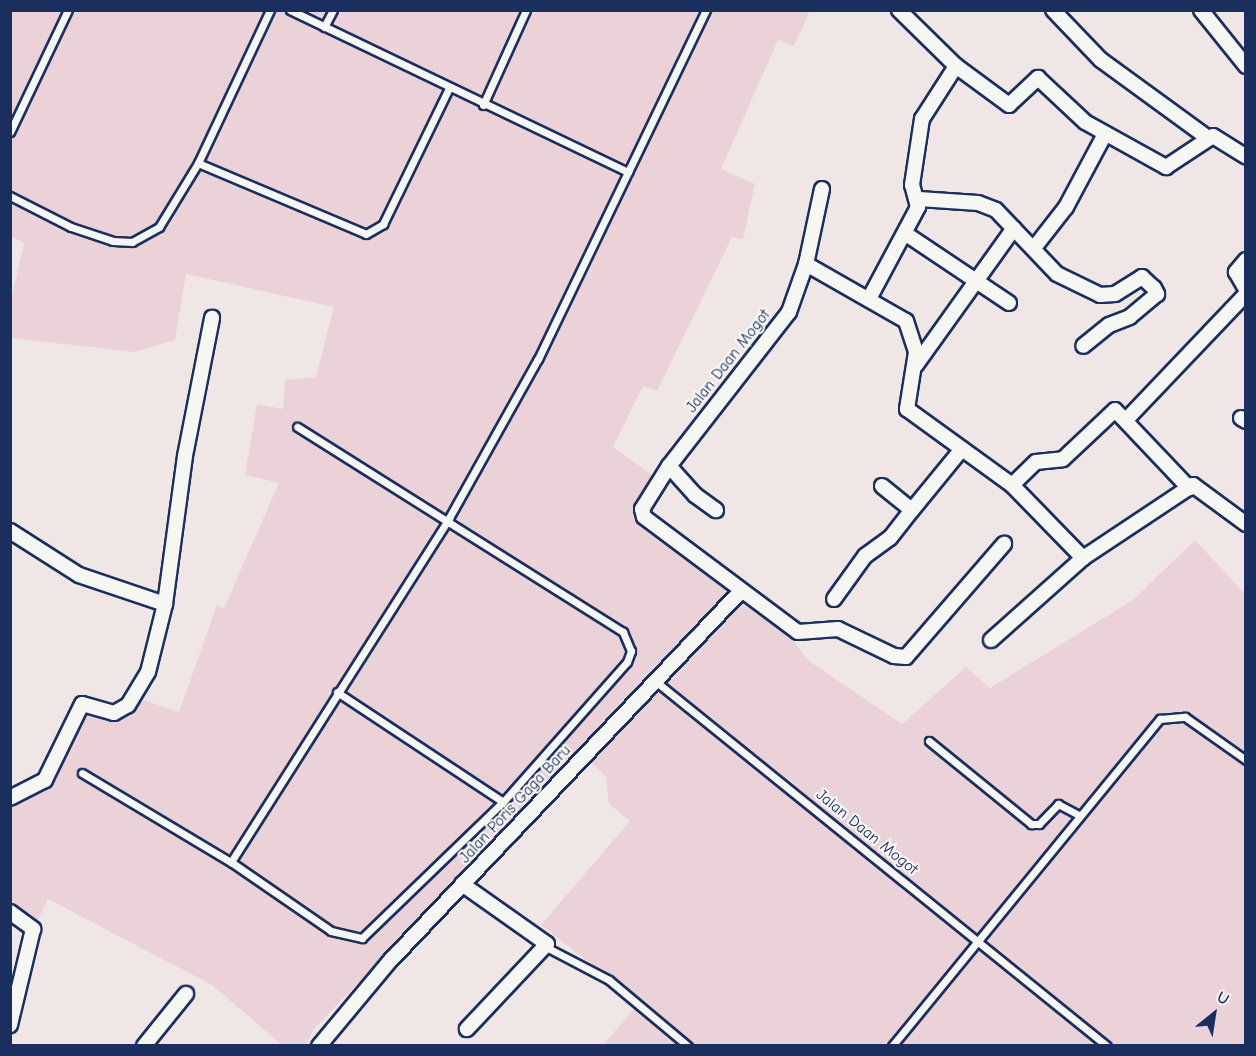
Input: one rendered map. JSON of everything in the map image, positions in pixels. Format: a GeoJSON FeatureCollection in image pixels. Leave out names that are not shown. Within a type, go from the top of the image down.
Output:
{"type":"FeatureCollection","features":[{"type":"Feature","properties":{"kind":"street"},"geometry":{"type":"LineString","coordinates":[[899,10],[956,66],[1010,105],[1038,78],[1105,134],[1166,167],[1208,138]]}},
{"type":"Feature","properties":{"kind":"street"},"geometry":{"type":"LineString","coordinates":[[1053,10],[1101,60],[1208,138],[1228,140],[1245,157]]}},
{"type":"Feature","properties":{"kind":"street"},"geometry":{"type":"LineString","coordinates":[[1201,10],[1245,66]]}},
{"type":"Feature","properties":{"kind":"street"},"geometry":{"type":"LineString","coordinates":[[870,297],[906,234],[919,199],[912,185],[922,119],[956,66]]}},
{"type":"Feature","properties":{"kind":"street"},"geometry":{"type":"LineString","coordinates":[[1034,248],[1066,207],[1105,134]]}},
{"type":"Feature","properties":{"kind":"street","name":"Jalan Daan Mogot"},"geometry":{"type":"LineString","coordinates":[[822,189],[806,264],[789,312],[669,466],[642,509],[644,517],[798,632],[838,629],[906,657],[1004,544]]}},
{"type":"Feature","properties":{"kind":"street"},"geometry":{"type":"LineString","coordinates":[[919,199],[978,203],[1014,228],[1057,274],[1100,295],[1115,294],[1142,277],[1157,293],[1130,317],[1109,325],[1083,346]]}},
{"type":"Feature","properties":{"kind":"street"},"geometry":{"type":"LineString","coordinates":[[914,369],[980,280],[1014,228]]}},
{"type":"Feature","properties":{"kind":"street"},"geometry":{"type":"LineString","coordinates":[[906,234],[980,280],[1009,303]]}},
{"type":"Feature","properties":{"kind":"street"},"geometry":{"type":"LineString","coordinates":[[1126,420],[1245,291],[1236,272],[1245,260]]}},
{"type":"Feature","properties":{"kind":"street"},"geometry":{"type":"LineString","coordinates":[[806,264],[870,297],[913,333],[914,369],[908,409],[1012,485],[1083,558]]}},
{"type":"Feature","properties":{"kind":"street"},"geometry":{"type":"LineString","coordinates":[[10,798],[45,780],[82,704],[114,713],[128,705],[148,672],[165,604],[183,466],[212,318]]}},
{"type":"Feature","properties":{"kind":"street"},"geometry":{"type":"LineString","coordinates":[[1012,485],[1036,462],[1063,459],[1115,410],[1189,488]]}},
{"type":"Feature","properties":{"kind":"street"},"geometry":{"type":"LineString","coordinates":[[834,599],[865,556],[890,538],[962,449]]}},
{"type":"Feature","properties":{"kind":"street"},"geometry":{"type":"LineString","coordinates":[[669,466],[695,495],[716,510]]}},
{"type":"Feature","properties":{"kind":"street"},"geometry":{"type":"LineString","coordinates":[[882,486],[912,510]]}},
{"type":"Feature","properties":{"kind":"street"},"geometry":{"type":"LineString","coordinates":[[991,640],[1083,558],[1189,488],[1199,486],[1243,518]]}},
{"type":"Feature","properties":{"kind":"street"},"geometry":{"type":"LineString","coordinates":[[10,531],[79,575],[165,604]]}},
{"type":"Feature","properties":{"kind":"street","name":"Jalan Poris Gaga Baru"},"geometry":{"type":"LineString","coordinates":[[319,1046],[462,884],[741,591]]}},
{"type":"Feature","properties":{"kind":"street"},"geometry":{"type":"LineString","coordinates":[[462,884],[542,937],[546,947],[467,1029]]}},
{"type":"Feature","properties":{"kind":"street"},"geometry":{"type":"LineString","coordinates":[[10,912],[33,929],[10,1025]]}},
{"type":"Feature","properties":{"kind":"street"},"geometry":{"type":"LineString","coordinates":[[144,1046],[186,994]]}},
{"type":"Feature","properties":{"kind":"lane"},"geometry":{"type":"LineString","coordinates":[[10,132],[68,10]]}},
{"type":"Feature","properties":{"kind":"lane"},"geometry":{"type":"LineString","coordinates":[[10,196],[70,227],[132,242],[159,227],[198,163],[270,10]]}},
{"type":"Feature","properties":{"kind":"lane"},"geometry":{"type":"LineString","coordinates":[[290,10],[483,105],[628,172]]}},
{"type":"Feature","properties":{"kind":"lane"},"geometry":{"type":"LineString","coordinates":[[324,27],[333,10]]}},
{"type":"Feature","properties":{"kind":"lane"},"geometry":{"type":"LineString","coordinates":[[483,105],[526,10]]}},
{"type":"Feature","properties":{"kind":"lane"},"geometry":{"type":"LineString","coordinates":[[231,862],[449,518],[537,359],[706,10]]}},
{"type":"Feature","properties":{"kind":"lane"},"geometry":{"type":"LineString","coordinates":[[198,163],[366,234],[383,224],[449,88]]}},
{"type":"Feature","properties":{"kind":"lane"},"geometry":{"type":"LineString","coordinates":[[82,773],[231,862],[331,931],[362,938],[503,802],[622,671],[631,651],[630,640],[449,518],[297,427]]}},
{"type":"Feature","properties":{"kind":"lane","name":"Jalan Daan Mogot"},"geometry":{"type":"LineString","coordinates":[[654,680],[1107,1046]]}},
{"type":"Feature","properties":{"kind":"lane"},"geometry":{"type":"LineString","coordinates":[[337,692],[503,802]]}},
{"type":"Feature","properties":{"kind":"lane"},"geometry":{"type":"LineString","coordinates":[[892,1046],[1079,815],[1166,716],[1185,717],[1245,760]]}},
{"type":"Feature","properties":{"kind":"lane"},"geometry":{"type":"LineString","coordinates":[[929,741],[1031,824],[1039,824],[1058,804],[1079,815]]}},
{"type":"Feature","properties":{"kind":"lane"},"geometry":{"type":"LineString","coordinates":[[546,947],[609,980],[688,1046]]}},
{"type":"Feature","properties":{"kind":"shaded area"},"geometry":{"type":"Polygon","coordinates":[[[11,11],[810,11],[794,46],[778,40],[721,169],[755,184],[743,239],[732,237],[657,391],[643,386],[613,447],[658,479],[635,509],[700,553],[777,620],[809,661],[902,724],[966,667],[990,688],[1133,600],[1195,540],[1245,594],[1245,1045],[603,1045],[640,1002],[541,925],[630,821],[609,804],[606,777],[580,751],[314,1029],[306,1045],[282,1045],[212,985],[48,899],[35,926],[11,913],[11,793],[39,781],[72,704],[113,716],[131,696],[179,712],[217,605],[224,608],[279,483],[245,475],[257,404],[283,409],[285,380],[316,377],[334,307],[186,274],[175,340],[134,352],[11,338],[11,300],[24,243],[11,236],[11,11]]]}}]}
